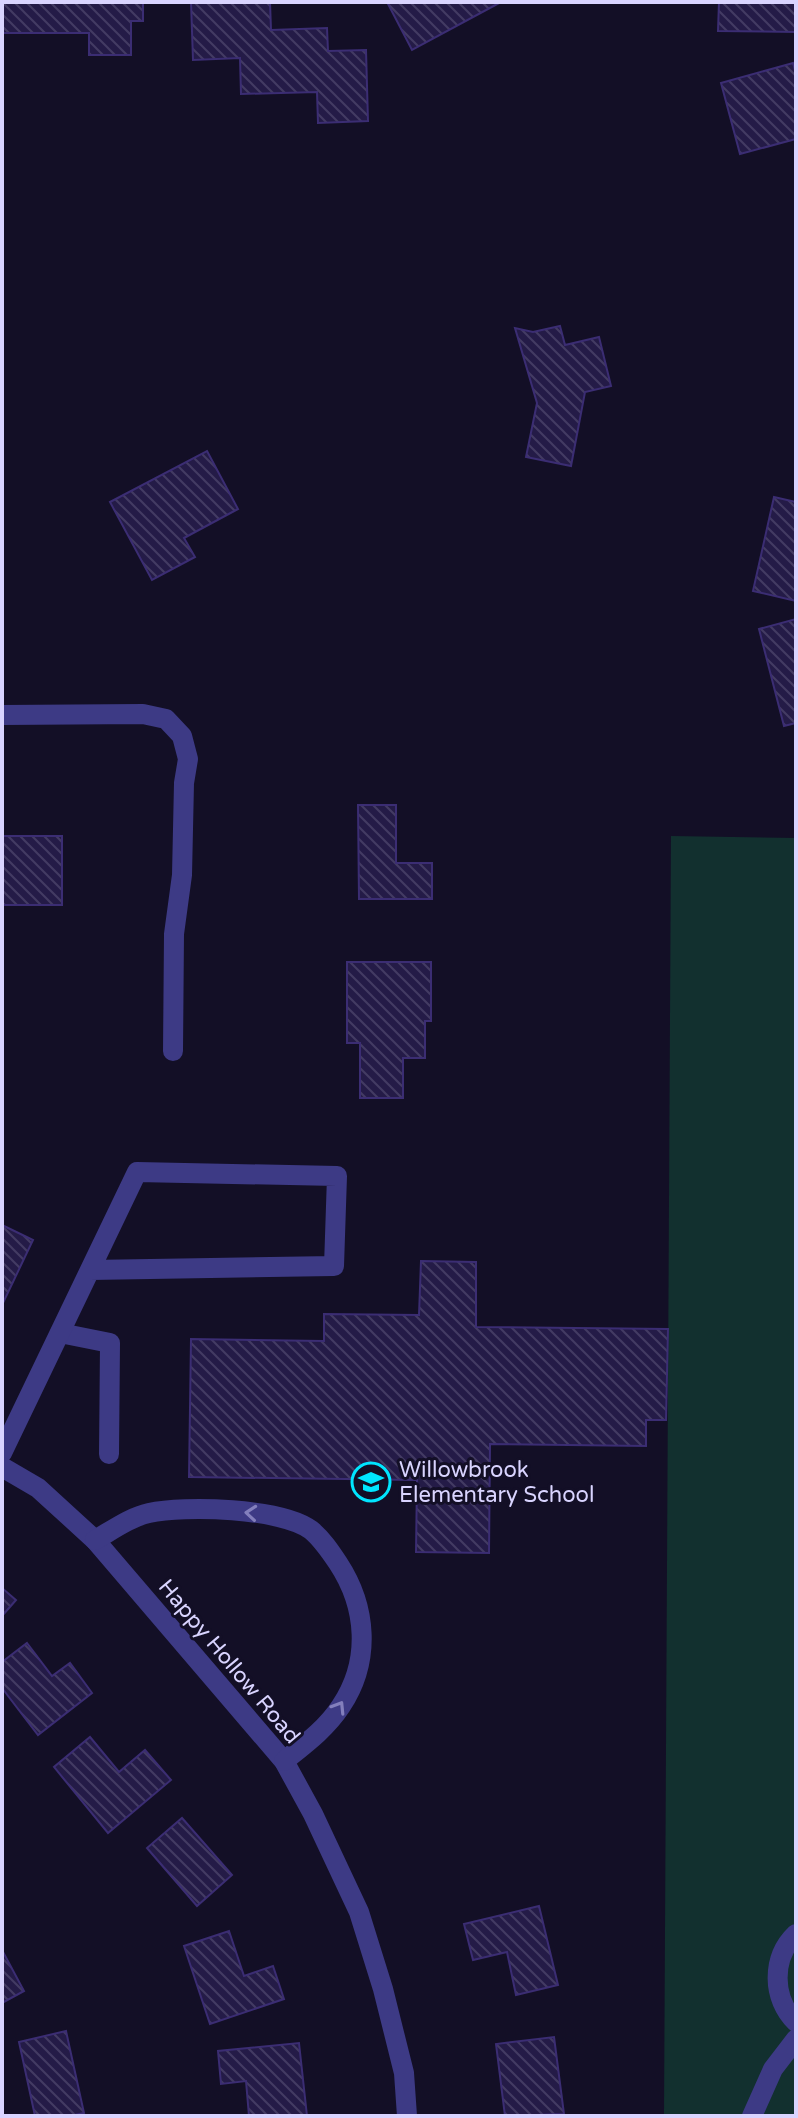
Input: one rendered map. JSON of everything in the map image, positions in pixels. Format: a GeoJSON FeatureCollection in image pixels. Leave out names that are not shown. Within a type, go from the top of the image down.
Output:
{"type":"FeatureCollection","features":[{"type":"Feature","properties":{"kind":"street"},"geometry":{"type":"LineString","coordinates":[[2,715],[143,714],[166,719],[182,736],[188,759],[184,783],[182,875],[174,934],[173,1051]]}},
{"type":"Feature","properties":{"kind":"street"},"geometry":{"type":"LineString","coordinates":[[2,1453],[137,1172],[337,1176],[334,1266],[90,1270]]}},
{"type":"Feature","properties":{"kind":"street"},"geometry":{"type":"LineString","coordinates":[[60,1333],[110,1343],[109,1454]]}},
{"type":"Feature","properties":{"kind":"street","name":"Happy Hollow Road"},"geometry":{"type":"LineString","coordinates":[[2,1467],[38,1488],[95,1540],[284,1761],[359,1912],[404,2073],[407,2116]]}},
{"type":"Feature","properties":{"kind":"street"},"geometry":{"type":"LineString","coordinates":[[95,1540],[151,1512],[225,1510],[270,1514],[291,1520],[310,1529],[325,1544],[355,1594],[362,1622],[363,1650],[343,1704],[330,1722],[284,1761]]}},
{"type":"Feature","properties":{"kind":"street"},"geometry":{"type":"LineString","coordinates":[[796,1934],[781,1957],[777,1977],[780,1997],[796,2022]]}},
{"type":"Feature","properties":{"kind":"street"},"geometry":{"type":"LineString","coordinates":[[752,2116],[773,2069],[796,2039]]}},
{"type":"Feature","properties":{"kind":"green space"},"geometry":{"type":"Polygon","coordinates":[[[671,836],[796,838],[796,2116],[664,2116],[671,836]]]}},
{"type":"Feature","properties":{"kind":"building"},"geometry":{"type":"Polygon","coordinates":[[[2,2],[143,2],[143,21],[131,21],[131,55],[89,55],[89,33],[2,33],[2,2]]]}},
{"type":"Feature","properties":{"kind":"building"},"geometry":{"type":"Polygon","coordinates":[[[191,2],[270,2],[271,30],[327,28],[328,51],[366,50],[368,121],[318,123],[317,92],[241,94],[240,58],[193,60],[191,2]]]}},
{"type":"Feature","properties":{"kind":"building"},"geometry":{"type":"Polygon","coordinates":[[[387,2],[501,2],[412,50],[387,2]]]}},
{"type":"Feature","properties":{"kind":"building"},"geometry":{"type":"Polygon","coordinates":[[[719,2],[796,2],[796,32],[718,31],[719,2]]]}},
{"type":"Feature","properties":{"kind":"building"},"geometry":{"type":"Polygon","coordinates":[[[793,63],[796,74],[796,139],[740,154],[721,83],[793,63]]]}},
{"type":"Feature","properties":{"kind":"building"},"geometry":{"type":"Polygon","coordinates":[[[560,326],[565,345],[599,337],[611,386],[585,392],[571,466],[526,457],[537,403],[515,328],[533,332],[560,326]]]}},
{"type":"Feature","properties":{"kind":"building"},"geometry":{"type":"Polygon","coordinates":[[[207,451],[238,509],[184,538],[195,557],[152,580],[110,502],[207,451]]]}},
{"type":"Feature","properties":{"kind":"building"},"geometry":{"type":"Polygon","coordinates":[[[774,497],[796,502],[796,601],[753,591],[774,497]]]}},
{"type":"Feature","properties":{"kind":"building"},"geometry":{"type":"Polygon","coordinates":[[[796,619],[796,723],[784,726],[759,629],[796,619]]]}},
{"type":"Feature","properties":{"kind":"building"},"geometry":{"type":"Polygon","coordinates":[[[358,805],[396,805],[396,863],[432,863],[432,899],[359,899],[358,805]]]}},
{"type":"Feature","properties":{"kind":"building"},"geometry":{"type":"Polygon","coordinates":[[[2,836],[62,836],[62,905],[2,905],[2,836]]]}},
{"type":"Feature","properties":{"kind":"building"},"geometry":{"type":"Polygon","coordinates":[[[347,962],[431,962],[431,1021],[425,1021],[425,1058],[403,1058],[403,1098],[360,1098],[360,1043],[347,1043],[347,962]]]}},
{"type":"Feature","properties":{"kind":"building"},"geometry":{"type":"Polygon","coordinates":[[[2,1225],[33,1240],[2,1305],[2,1225]]]}},
{"type":"Feature","properties":{"kind":"building"},"geometry":{"type":"Polygon","coordinates":[[[421,1261],[476,1262],[476,1327],[668,1329],[666,1420],[646,1420],[646,1446],[490,1444],[489,1553],[416,1552],[417,1480],[189,1477],[191,1339],[324,1341],[324,1314],[419,1315],[421,1261]]]}},
{"type":"Feature","properties":{"kind":"building"},"geometry":{"type":"Polygon","coordinates":[[[2,1588],[16,1600],[2,1616],[2,1588]]]}},
{"type":"Feature","properties":{"kind":"building"},"geometry":{"type":"Polygon","coordinates":[[[27,1643],[52,1676],[70,1663],[92,1693],[38,1735],[2,1688],[2,1662],[27,1643]]]}},
{"type":"Feature","properties":{"kind":"building"},"geometry":{"type":"Polygon","coordinates":[[[90,1737],[119,1772],[145,1750],[171,1780],[108,1833],[54,1767],[90,1737]]]}},
{"type":"Feature","properties":{"kind":"building"},"geometry":{"type":"Polygon","coordinates":[[[182,1818],[232,1875],[197,1906],[147,1848],[182,1818]]]}},
{"type":"Feature","properties":{"kind":"building"},"geometry":{"type":"Polygon","coordinates":[[[539,1906],[558,1985],[516,1995],[507,1952],[473,1960],[464,1924],[539,1906]]]}},
{"type":"Feature","properties":{"kind":"building"},"geometry":{"type":"Polygon","coordinates":[[[229,1931],[244,1976],[273,1966],[284,1999],[210,2024],[184,1946],[229,1931]]]}},
{"type":"Feature","properties":{"kind":"building"},"geometry":{"type":"Polygon","coordinates":[[[2,1950],[24,1991],[2,2003],[2,1950]]]}},
{"type":"Feature","properties":{"kind":"building"},"geometry":{"type":"Polygon","coordinates":[[[66,2031],[84,2113],[35,2116],[19,2042],[66,2031]]]}},
{"type":"Feature","properties":{"kind":"building"},"geometry":{"type":"Polygon","coordinates":[[[554,2037],[564,2114],[505,2116],[496,2044],[554,2037]]]}},
{"type":"Feature","properties":{"kind":"building"},"geometry":{"type":"Polygon","coordinates":[[[299,2043],[307,2116],[249,2116],[246,2081],[221,2084],[218,2051],[299,2043]]]}},
{"type":"Feature","properties":{"kind":"place","name":"Willowbrook Elementary School"},"geometry":{"type":"Point","coordinates":[371,1482]}}]}
